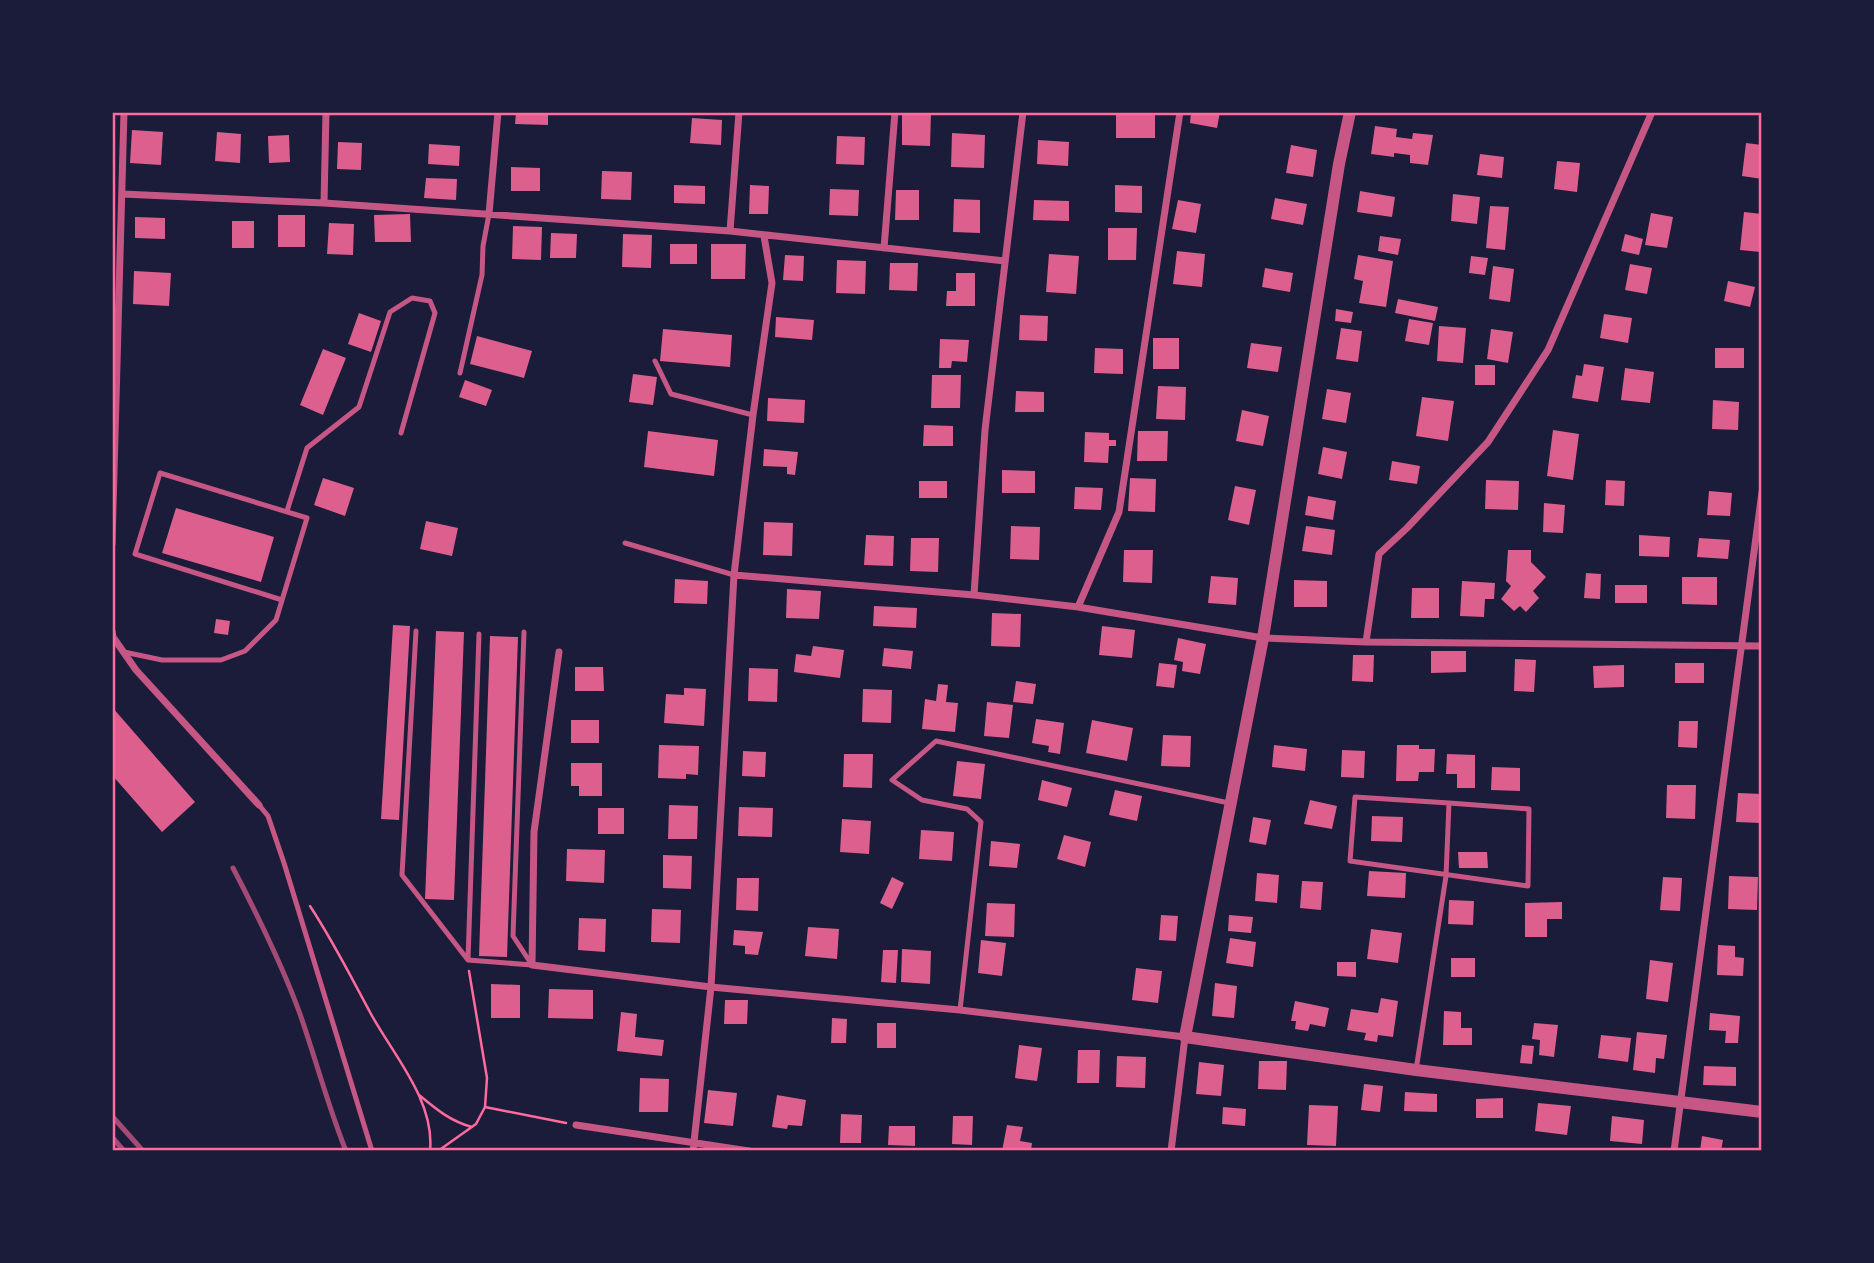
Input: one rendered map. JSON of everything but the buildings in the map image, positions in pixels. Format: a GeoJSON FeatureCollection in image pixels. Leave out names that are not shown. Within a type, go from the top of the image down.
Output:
{"type":"FeatureCollection","features":[{"type":"Feature","properties":{"kind":"street"},"geometry":{"type":"LineString","coordinates":[[112,544],[124,112]]}},
{"type":"Feature","properties":{"kind":"street"},"geometry":{"type":"LineString","coordinates":[[324,203],[327,112]]}},
{"type":"Feature","properties":{"kind":"street"},"geometry":{"type":"LineString","coordinates":[[489,214],[498,112]]}},
{"type":"Feature","properties":{"kind":"street"},"geometry":{"type":"LineString","coordinates":[[730,231],[739,112]]}},
{"type":"Feature","properties":{"kind":"street"},"geometry":{"type":"LineString","coordinates":[[884,248],[895,112]]}},
{"type":"Feature","properties":{"kind":"street"},"geometry":{"type":"LineString","coordinates":[[974,595],[985,430],[1023,112]]}},
{"type":"Feature","properties":{"kind":"street"},"geometry":{"type":"LineString","coordinates":[[1078,607],[1119,512],[1180,112]]}},
{"type":"Feature","properties":{"kind":"street"},"geometry":{"type":"LineString","coordinates":[[1171,1151],[1185,1037],[1263,638],[1339,164],[1350,112]]}},
{"type":"Feature","properties":{"kind":"street"},"geometry":{"type":"LineString","coordinates":[[1366,642],[1379,554],[1488,442],[1548,350],[1652,112]]}},
{"type":"Feature","properties":{"kind":"street"},"geometry":{"type":"LineString","coordinates":[[122,194],[324,203],[730,231],[1006,261]]}},
{"type":"Feature","properties":{"kind":"street"},"geometry":{"type":"LineString","coordinates":[[693,1147],[711,988],[734,575],[772,283],[764,236]]}},
{"type":"Feature","properties":{"kind":"street"},"geometry":{"type":"LineString","coordinates":[[1674,1151],[1762,492]]}},
{"type":"Feature","properties":{"kind":"street"},"geometry":{"type":"LineString","coordinates":[[734,575],[974,595],[1078,607],[1263,638],[1366,642],[1762,646]]}},
{"type":"Feature","properties":{"kind":"street"},"geometry":{"type":"LineString","coordinates":[[112,631],[113,637],[136,670],[259,805]]}},
{"type":"Feature","properties":{"kind":"street"},"geometry":{"type":"LineString","coordinates":[[559,652],[534,832],[532,965],[711,988],[960,1010],[1762,1112]]}},
{"type":"Feature","properties":{"kind":"street"},"geometry":{"type":"LineString","coordinates":[[576,1125],[693,1147],[749,1151]]}},
{"type":"Feature","properties":{"kind":"lane"},"geometry":{"type":"LineString","coordinates":[[460,373],[482,275],[483,246],[489,214]]}},
{"type":"Feature","properties":{"kind":"lane"},"geometry":{"type":"LineString","coordinates":[[287,512],[307,448],[359,407],[390,312],[412,298],[430,301],[435,313],[401,433]]}},
{"type":"Feature","properties":{"kind":"lane"},"geometry":{"type":"LineString","coordinates":[[655,361],[671,394],[753,415]]}},
{"type":"Feature","properties":{"kind":"lane"},"geometry":{"type":"LineString","coordinates":[[124,652],[162,660],[221,660],[245,651],[276,620],[307,518],[160,473],[135,554],[282,600]]}},
{"type":"Feature","properties":{"kind":"lane"},"geometry":{"type":"LineString","coordinates":[[625,543],[734,575]]}},
{"type":"Feature","properties":{"kind":"lane"},"geometry":{"type":"LineString","coordinates":[[416,631],[402,875],[468,960],[532,965]]}},
{"type":"Feature","properties":{"kind":"lane"},"geometry":{"type":"LineString","coordinates":[[524,632],[513,936],[532,965]]}},
{"type":"Feature","properties":{"kind":"lane"},"geometry":{"type":"LineString","coordinates":[[468,960],[479,634]]}},
{"type":"Feature","properties":{"kind":"lane"},"geometry":{"type":"LineString","coordinates":[[960,1010],[981,822],[967,809],[922,800],[892,780],[936,741],[1232,804]]}},
{"type":"Feature","properties":{"kind":"lane"},"geometry":{"type":"LineString","coordinates":[[1355,797],[1529,809],[1528,886],[1446,876],[1350,861],[1355,797]]}},
{"type":"Feature","properties":{"kind":"lane"},"geometry":{"type":"LineString","coordinates":[[1416,1070],[1446,876],[1449,803]]}},
{"type":"Feature","properties":{"kind":"lane"},"geometry":{"type":"LineString","coordinates":[[259,805],[268,816],[284,863],[372,1151]]}},
{"type":"Feature","properties":{"kind":"path"},"geometry":{"type":"LineString","coordinates":[[309,905],[334,942],[372,1016],[418,1095],[431,1135],[430,1151]]}},
{"type":"Feature","properties":{"kind":"path"},"geometry":{"type":"LineString","coordinates":[[438,1151],[472,1128],[485,1107],[487,1078],[468,960]]}},
{"type":"Feature","properties":{"kind":"path"},"geometry":{"type":"LineString","coordinates":[[418,1095],[443,1115],[472,1128]]}},
{"type":"Feature","properties":{"kind":"path"},"geometry":{"type":"LineString","coordinates":[[485,1107],[576,1125]]}},
{"type":"Feature","properties":{"kind":"railway"},"geometry":{"type":"LineString","coordinates":[[233,868],[293,995],[346,1151]]}},
{"type":"Feature","properties":{"kind":"railway"},"geometry":{"type":"LineString","coordinates":[[112,1116],[143,1151]]}},
{"type":"Feature","properties":{"kind":"railway"},"geometry":{"type":"LineString","coordinates":[[112,1137],[124,1151]]}}]}
